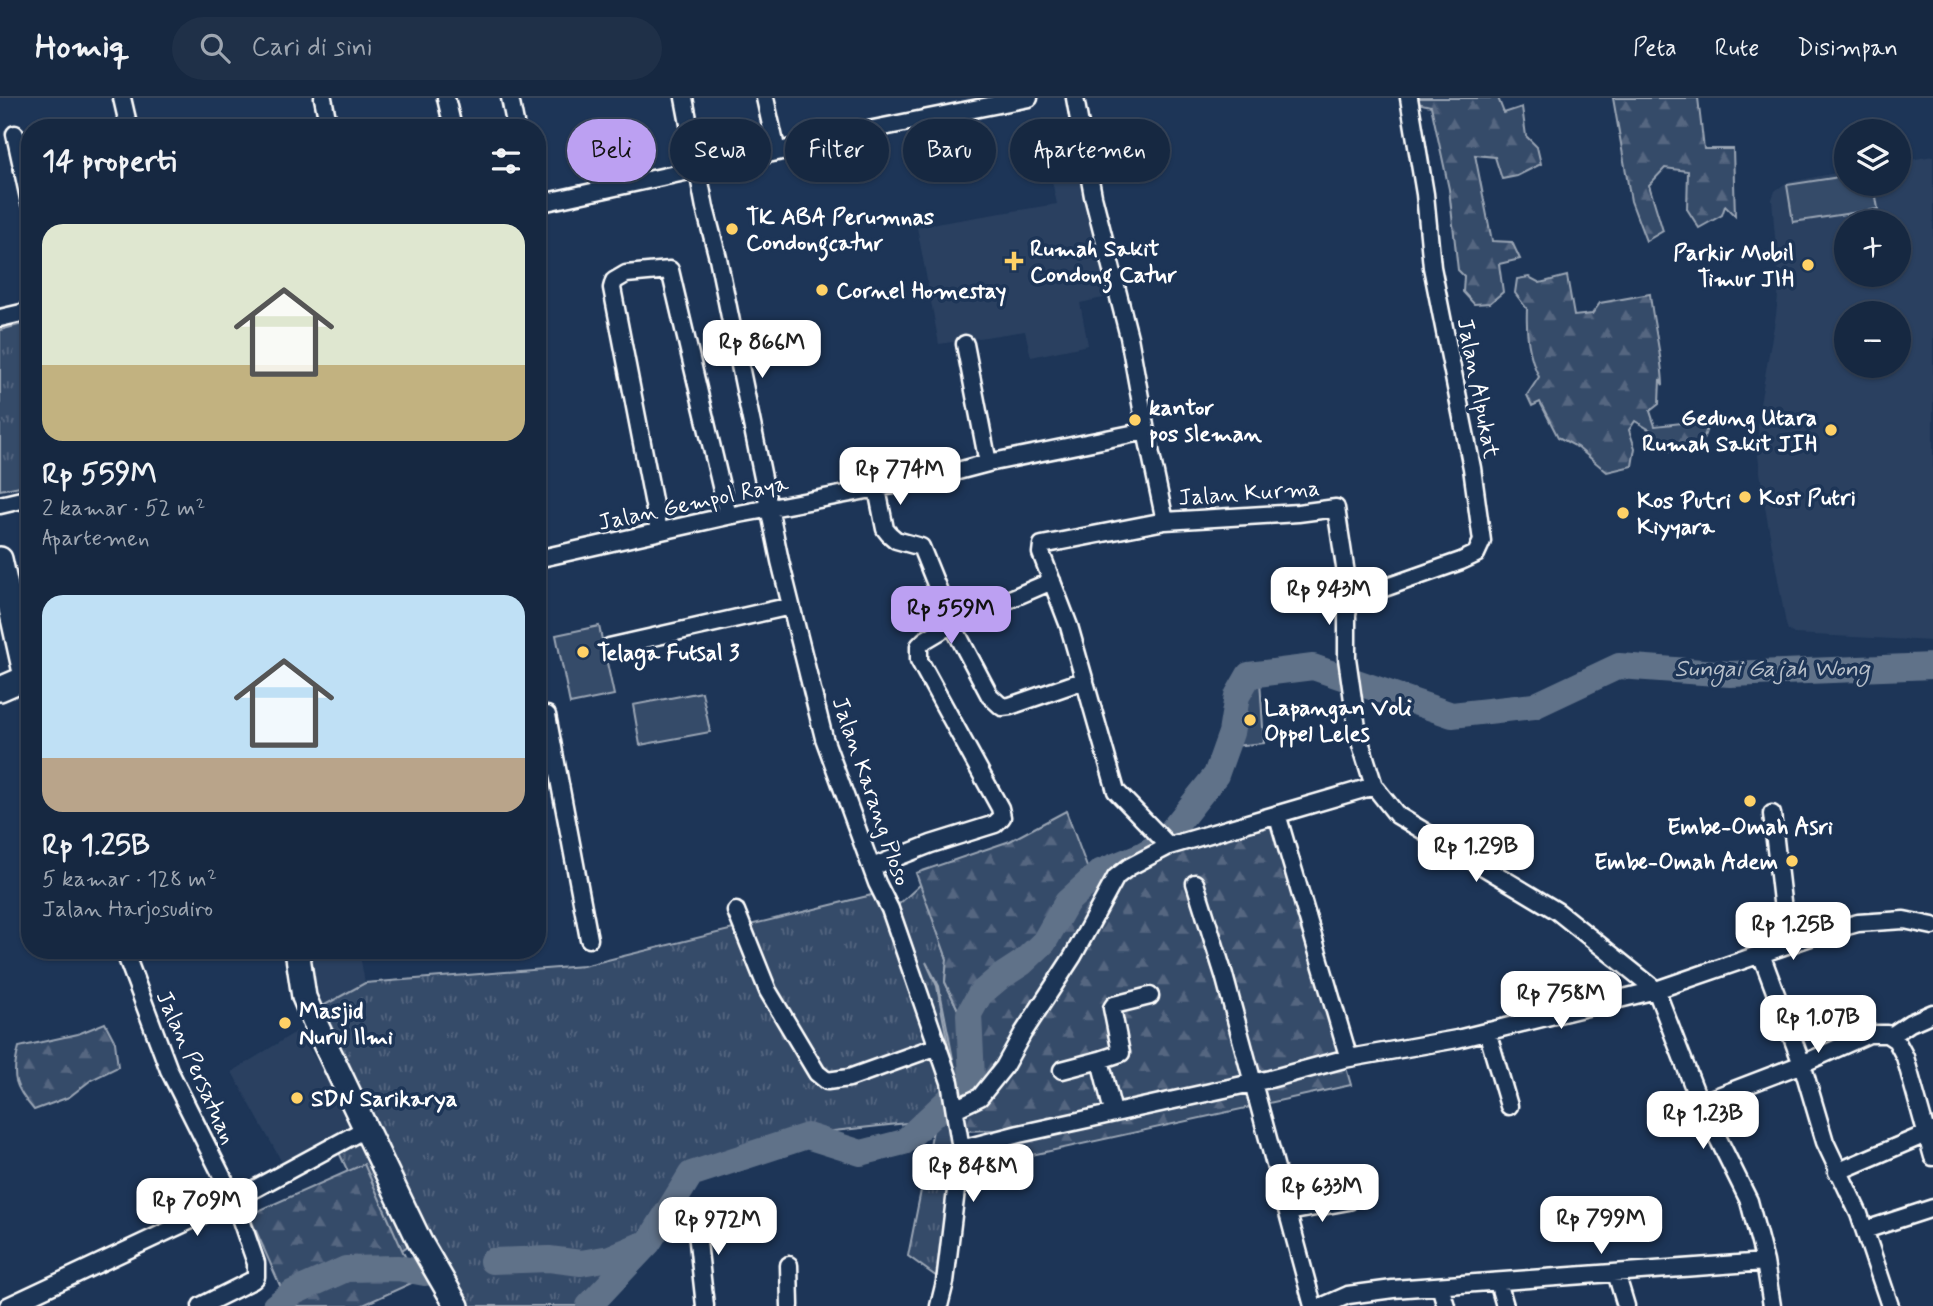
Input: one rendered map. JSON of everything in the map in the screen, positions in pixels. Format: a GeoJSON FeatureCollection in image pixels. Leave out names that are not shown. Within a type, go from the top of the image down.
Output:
{"type":"FeatureCollection","features":[{"type":"Feature","properties":{"kind":"street"},"geometry":{"type":"LineString","coordinates":[[122,98],[127,119]]}},
{"type":"Feature","properties":{"kind":"street"},"geometry":{"type":"LineString","coordinates":[[323,98],[326,119]]}},
{"type":"Feature","properties":{"kind":"street"},"geometry":{"type":"LineString","coordinates":[[446,98],[451,119]]}},
{"type":"Feature","properties":{"kind":"street"},"geometry":{"type":"LineString","coordinates":[[510,98],[514,119]]}},
{"type":"Feature","properties":{"kind":"street","name":"Jalan Karang Ploso"},"geometry":{"type":"LineString","coordinates":[[684,98],[688,119]]}},
{"type":"Feature","properties":{"kind":"street"},"geometry":{"type":"LineString","coordinates":[[765,98],[778,152]]}},
{"type":"Feature","properties":{"kind":"street"},"geometry":{"type":"LineString","coordinates":[[1075,98],[1093,195],[1129,337],[1165,521]]}},
{"type":"Feature","properties":{"kind":"street","name":"Jalan Alpukat"},"geometry":{"type":"LineString","coordinates":[[1350,600],[1461,561],[1476,554],[1482,541],[1472,468],[1432,267],[1425,194],[1409,98]]}},
{"type":"Feature","properties":{"kind":"street"},"geometry":{"type":"LineString","coordinates":[[771,153],[828,138],[1018,99]]}},
{"type":"Feature","properties":{"kind":"street"},"geometry":{"type":"LineString","coordinates":[[15,134],[21,162]]}},
{"type":"Feature","properties":{"kind":"street"},"geometry":{"type":"LineString","coordinates":[[546,202],[670,176]]}},
{"type":"Feature","properties":{"kind":"street","name":"Jalan Karang Ploso"},"geometry":{"type":"LineString","coordinates":[[700,182],[770,509],[824,738],[890,909],[938,1046],[955,1104],[961,1149],[939,1306]]}},
{"type":"Feature","properties":{"kind":"street"},"geometry":{"type":"LineString","coordinates":[[659,531],[612,288],[614,281],[626,274],[670,270],[728,516]]}},
{"type":"Feature","properties":{"kind":"street"},"geometry":{"type":"LineString","coordinates":[[0,318],[21,314]]}},
{"type":"Feature","properties":{"kind":"street"},"geometry":{"type":"LineString","coordinates":[[965,344],[988,463]]}},
{"type":"Feature","properties":{"kind":"street","name":"Jalan Gempol Raya"},"geometry":{"type":"LineString","coordinates":[[546,557],[728,516],[932,478],[988,463],[1146,431]]}},
{"type":"Feature","properties":{"kind":"street"},"geometry":{"type":"LineString","coordinates":[[877,489],[885,529],[896,540],[921,547],[952,624],[990,696],[1002,707],[1010,706],[1085,680]]}},
{"type":"Feature","properties":{"kind":"street"},"geometry":{"type":"LineString","coordinates":[[0,505],[21,500]]}},
{"type":"Feature","properties":{"kind":"street","name":"Jalan Kurma"},"geometry":{"type":"LineString","coordinates":[[1052,581],[1041,553],[1042,545],[1165,521],[1298,513],[1336,508],[1350,600]]}},
{"type":"Feature","properties":{"kind":"street"},"geometry":{"type":"LineString","coordinates":[[0,559],[21,647]]}},
{"type":"Feature","properties":{"kind":"street"},"geometry":{"type":"LineString","coordinates":[[872,867],[996,824],[1002,817],[1000,808],[919,660],[919,646],[952,624],[1052,581],[1069,626],[1115,791],[1163,840]]}},
{"type":"Feature","properties":{"kind":"street"},"geometry":{"type":"LineString","coordinates":[[1350,600],[1347,614],[1347,658],[1358,735],[1374,786],[1397,815],[1557,911],[1656,990],[1700,1103],[1749,1201],[1765,1262],[1772,1306]]}},
{"type":"Feature","properties":{"kind":"street"},"geometry":{"type":"LineString","coordinates":[[609,648],[792,606]]}},
{"type":"Feature","properties":{"kind":"street"},"geometry":{"type":"LineString","coordinates":[[0,689],[21,682]]}},
{"type":"Feature","properties":{"kind":"street"},"geometry":{"type":"LineString","coordinates":[[547,715],[589,939]]}},
{"type":"Feature","properties":{"kind":"street"},"geometry":{"type":"LineString","coordinates":[[955,1104],[980,1097],[1004,1067],[1023,1032],[1073,956],[1116,877],[1163,840],[1277,814],[1374,786]]}},
{"type":"Feature","properties":{"kind":"street"},"geometry":{"type":"LineString","coordinates":[[1277,814],[1347,1052]]}},
{"type":"Feature","properties":{"kind":"street"},"geometry":{"type":"LineString","coordinates":[[1772,814],[1787,945]]}},
{"type":"Feature","properties":{"kind":"street"},"geometry":{"type":"LineString","coordinates":[[1195,883],[1224,975],[1313,1306]]}},
{"type":"Feature","properties":{"kind":"street"},"geometry":{"type":"LineString","coordinates":[[736,911],[768,991],[817,1073],[827,1082],[849,1078],[938,1046]]}},
{"type":"Feature","properties":{"kind":"street"},"geometry":{"type":"LineString","coordinates":[[961,1149],[1344,1059],[1457,1039],[1656,990],[1858,923],[1904,920],[1933,926]]}},
{"type":"Feature","properties":{"kind":"street"},"geometry":{"type":"LineString","coordinates":[[1761,954],[1802,1064],[1825,1142],[1865,1230],[1890,1306]]}},
{"type":"Feature","properties":{"kind":"street","name":"Jalan Persatuan"},"geometry":{"type":"LineString","coordinates":[[127,959],[169,1070],[234,1200],[256,1263],[257,1277],[210,1304]]}},
{"type":"Feature","properties":{"kind":"street"},"geometry":{"type":"LineString","coordinates":[[298,959],[304,997],[420,1242],[457,1306]]}},
{"type":"Feature","properties":{"kind":"street"},"geometry":{"type":"LineString","coordinates":[[1062,1070],[1121,1053],[1112,1013],[1113,1006],[1150,996]]}},
{"type":"Feature","properties":{"kind":"street"},"geometry":{"type":"LineString","coordinates":[[1891,1036],[1910,1023],[1933,1013]]}},
{"type":"Feature","properties":{"kind":"street"},"geometry":{"type":"LineString","coordinates":[[1487,1031],[1509,1106]]}},
{"type":"Feature","properties":{"kind":"street"},"geometry":{"type":"LineString","coordinates":[[1700,1103],[1802,1064],[1869,1034],[1881,1033],[1891,1036],[1905,1057],[1930,1132],[1933,1157]]}},
{"type":"Feature","properties":{"kind":"street"},"geometry":{"type":"LineString","coordinates":[[1100,1060],[1113,1112]]}},
{"type":"Feature","properties":{"kind":"street"},"geometry":{"type":"LineString","coordinates":[[8,1306],[234,1200],[365,1129]]}},
{"type":"Feature","properties":{"kind":"street"},"geometry":{"type":"LineString","coordinates":[[1837,1172],[1930,1132]]}},
{"type":"Feature","properties":{"kind":"street"},"geometry":{"type":"LineString","coordinates":[[1288,1212],[1349,1201]]}},
{"type":"Feature","properties":{"kind":"street"},"geometry":{"type":"LineString","coordinates":[[1865,1230],[1933,1208]]}},
{"type":"Feature","properties":{"kind":"street"},"geometry":{"type":"LineString","coordinates":[[695,1214],[705,1306]]}},
{"type":"Feature","properties":{"kind":"street"},"geometry":{"type":"LineString","coordinates":[[1323,1306],[1348,1295],[1765,1262]]}},
{"type":"Feature","properties":{"kind":"street"},"geometry":{"type":"LineString","coordinates":[[789,1265],[790,1306]]}},
{"type":"Feature","properties":{"kind":"street"},"geometry":{"type":"LineString","coordinates":[[1616,1273],[1626,1306]]}},
{"type":"Feature","properties":{"kind":"street"},"geometry":{"type":"LineString","coordinates":[[1498,1282],[1505,1306]]}},
{"type":"Feature","properties":{"kind":"street"},"geometry":{"type":"LineString","coordinates":[[1440,1286],[1446,1306]]}},
{"type":"Feature","properties":{"kind":"shaded area"},"geometry":{"type":"Polygon","coordinates":[[[1933,156],[1933,641],[1794,634],[1788,630],[1786,624],[1763,496],[1758,455],[1758,415],[1779,287],[1772,199],[1775,191],[1786,183],[1834,173],[1834,196],[1911,196],[1911,160],[1933,156]]]}},
{"type":"Feature","properties":{"kind":"shaded area","name":"Rumah Sakit Condong Catur"},"geometry":{"type":"Polygon","coordinates":[[[1052,182],[1090,182],[1112,296],[1080,303],[1088,345],[1031,357],[1025,331],[939,344],[917,227],[1057,204],[1052,182]]]}},
{"type":"Feature","properties":{"kind":"shaded area"},"geometry":{"type":"Polygon","coordinates":[[[301,959],[361,959],[365,983],[310,1013],[301,959]]]}},
{"type":"Feature","properties":{"kind":"shaded area","name":"SDN Sarikarya"},"geometry":{"type":"Polygon","coordinates":[[[297,1031],[318,1063],[329,1060],[362,1124],[283,1164],[232,1072],[297,1031]]]}},
{"type":"Feature","properties":{"kind":"green space"},"geometry":{"type":"Polygon","coordinates":[[[1416,98],[1498,98],[1504,113],[1522,107],[1526,136],[1537,147],[1541,164],[1517,176],[1502,179],[1495,157],[1475,155],[1492,241],[1512,242],[1520,259],[1499,264],[1503,292],[1490,303],[1474,304],[1463,292],[1464,276],[1458,270],[1449,189],[1431,106],[1417,103],[1416,98]]]}},
{"type":"Feature","properties":{"kind":"green space"},"geometry":{"type":"Polygon","coordinates":[[[1613,98],[1698,98],[1704,149],[1733,149],[1735,216],[1725,206],[1722,215],[1699,228],[1687,209],[1688,171],[1665,168],[1649,185],[1663,231],[1646,241],[1631,201],[1613,98]]]}},
{"type":"Feature","properties":{"kind":"green space"},"geometry":{"type":"Polygon","coordinates":[[[1834,178],[1834,196],[1876,196],[1878,209],[1834,210],[1834,216],[1793,222],[1787,185],[1834,178]]]}},
{"type":"Feature","properties":{"kind":"green space"},"geometry":{"type":"Polygon","coordinates":[[[1567,276],[1574,316],[1592,314],[1600,303],[1650,294],[1663,385],[1660,379],[1659,404],[1650,411],[1655,426],[1700,421],[1707,428],[1703,440],[1671,451],[1659,446],[1650,430],[1635,421],[1629,430],[1635,448],[1632,466],[1607,472],[1577,447],[1558,437],[1540,402],[1532,406],[1527,395],[1539,377],[1528,343],[1527,309],[1515,293],[1517,279],[1529,277],[1540,283],[1567,276]]]}},
{"type":"Feature","properties":{"kind":"green space"},"geometry":{"type":"Polygon","coordinates":[[[21,324],[21,486],[0,490],[0,330],[21,324]]]}},
{"type":"Feature","properties":{"kind":"green space"},"geometry":{"type":"Polygon","coordinates":[[[599,626],[614,695],[570,704],[556,635],[599,626]]]}},
{"type":"Feature","properties":{"kind":"green space","name":"Lapangan Voli Oppel Leles"},"geometry":{"type":"Polygon","coordinates":[[[1260,680],[1264,743],[1234,746],[1240,696],[1249,681],[1260,680]]]}},
{"type":"Feature","properties":{"kind":"green space"},"geometry":{"type":"Polygon","coordinates":[[[702,692],[710,732],[640,745],[633,705],[702,692]]]}},
{"type":"Feature","properties":{"kind":"green space"},"geometry":{"type":"Polygon","coordinates":[[[1066,811],[1090,875],[1100,872],[1095,880],[1167,851],[1274,817],[1351,1085],[1023,1157],[995,1130],[963,1131],[953,1102],[975,1067],[962,1018],[945,982],[947,959],[916,873],[1010,841],[1066,811]]]}},
{"type":"Feature","properties":{"kind":"green space"},"geometry":{"type":"Polygon","coordinates":[[[921,884],[947,959],[945,982],[962,1018],[975,1069],[957,1080],[939,986],[926,962],[937,986],[965,1136],[944,1282],[908,1256],[935,1120],[806,1134],[684,1166],[649,1242],[587,1306],[462,1306],[310,1013],[365,983],[583,966],[888,891],[897,906],[921,884]]]}},
{"type":"Feature","properties":{"kind":"green space"},"geometry":{"type":"Polygon","coordinates":[[[105,1023],[115,1042],[118,1067],[91,1080],[69,1097],[34,1110],[22,1095],[16,1081],[15,1066],[19,1047],[78,1034],[105,1023]]]}},
{"type":"Feature","properties":{"kind":"green space"},"geometry":{"type":"Polygon","coordinates":[[[362,1132],[416,1241],[389,1258],[334,1142],[362,1132]]]}},
{"type":"Feature","properties":{"kind":"green space"},"geometry":{"type":"Polygon","coordinates":[[[364,1164],[416,1281],[361,1306],[289,1306],[249,1215],[364,1164]]]}},
{"type":"Feature","properties":{"kind":"waterway","name":"Sungai Gajah Wong"},"geometry":{"type":"LineString","coordinates":[[589,1306],[649,1242],[691,1174],[807,1136],[861,1153],[904,1142],[972,1078],[969,1014],[980,994],[1022,963],[1044,942],[1067,902],[1100,872],[1161,844],[1216,775],[1231,733],[1237,696],[1249,675],[1313,667],[1452,715],[1534,706],[1619,666],[1730,674],[1933,666]]}},
{"type":"Feature","properties":{"kind":"waterway"},"geometry":{"type":"LineString","coordinates":[[492,1261],[549,1259],[581,1263],[610,1258],[641,1245]]}},
{"type":"Feature","properties":{"kind":"waterway"},"geometry":{"type":"LineString","coordinates":[[275,1306],[292,1293],[346,1269],[398,1268],[425,1273]]}},
{"type":"Feature","properties":{"kind":"place","name":"TK ABA Perumnas Condongcatur"},"geometry":{"type":"Point","coordinates":[732,229]}},
{"type":"Feature","properties":{"kind":"place","name":"Rumah Sakit Condong Catur"},"geometry":{"type":"Point","coordinates":[1014,261]}},
{"type":"Feature","properties":{"kind":"place","name":"Parkir Mobil Timur JIH"},"geometry":{"type":"Point","coordinates":[1808,265]}},
{"type":"Feature","properties":{"kind":"place","name":"Cornel Homestay"},"geometry":{"type":"Point","coordinates":[822,290]}},
{"type":"Feature","properties":{"kind":"place","name":"kantor pos sleman"},"geometry":{"type":"Point","coordinates":[1135,420]}},
{"type":"Feature","properties":{"kind":"place","name":"Gedung Utara Rumah Sakit JIH"},"geometry":{"type":"Point","coordinates":[1831,430]}},
{"type":"Feature","properties":{"kind":"place","name":"Kost Putri"},"geometry":{"type":"Point","coordinates":[1745,497]}},
{"type":"Feature","properties":{"kind":"place","name":"Kos Putri Kiyyara"},"geometry":{"type":"Point","coordinates":[1623,513]}},
{"type":"Feature","properties":{"kind":"place","name":"Telaga Futsal 3"},"geometry":{"type":"Point","coordinates":[583,652]}},
{"type":"Feature","properties":{"kind":"place","name":"Lapangan Voli Oppel Leles"},"geometry":{"type":"Point","coordinates":[1250,720]}},
{"type":"Feature","properties":{"kind":"place","name":"Embe-Omah Asri"},"geometry":{"type":"Point","coordinates":[1750,801]}},
{"type":"Feature","properties":{"kind":"place","name":"Embe-Omah Adem"},"geometry":{"type":"Point","coordinates":[1792,861]}},
{"type":"Feature","properties":{"kind":"place","name":"Masjid Nurul Ilmi"},"geometry":{"type":"Point","coordinates":[285,1023]}},
{"type":"Feature","properties":{"kind":"place","name":"SDN Sarikarya"},"geometry":{"type":"Point","coordinates":[297,1098]}}]}
